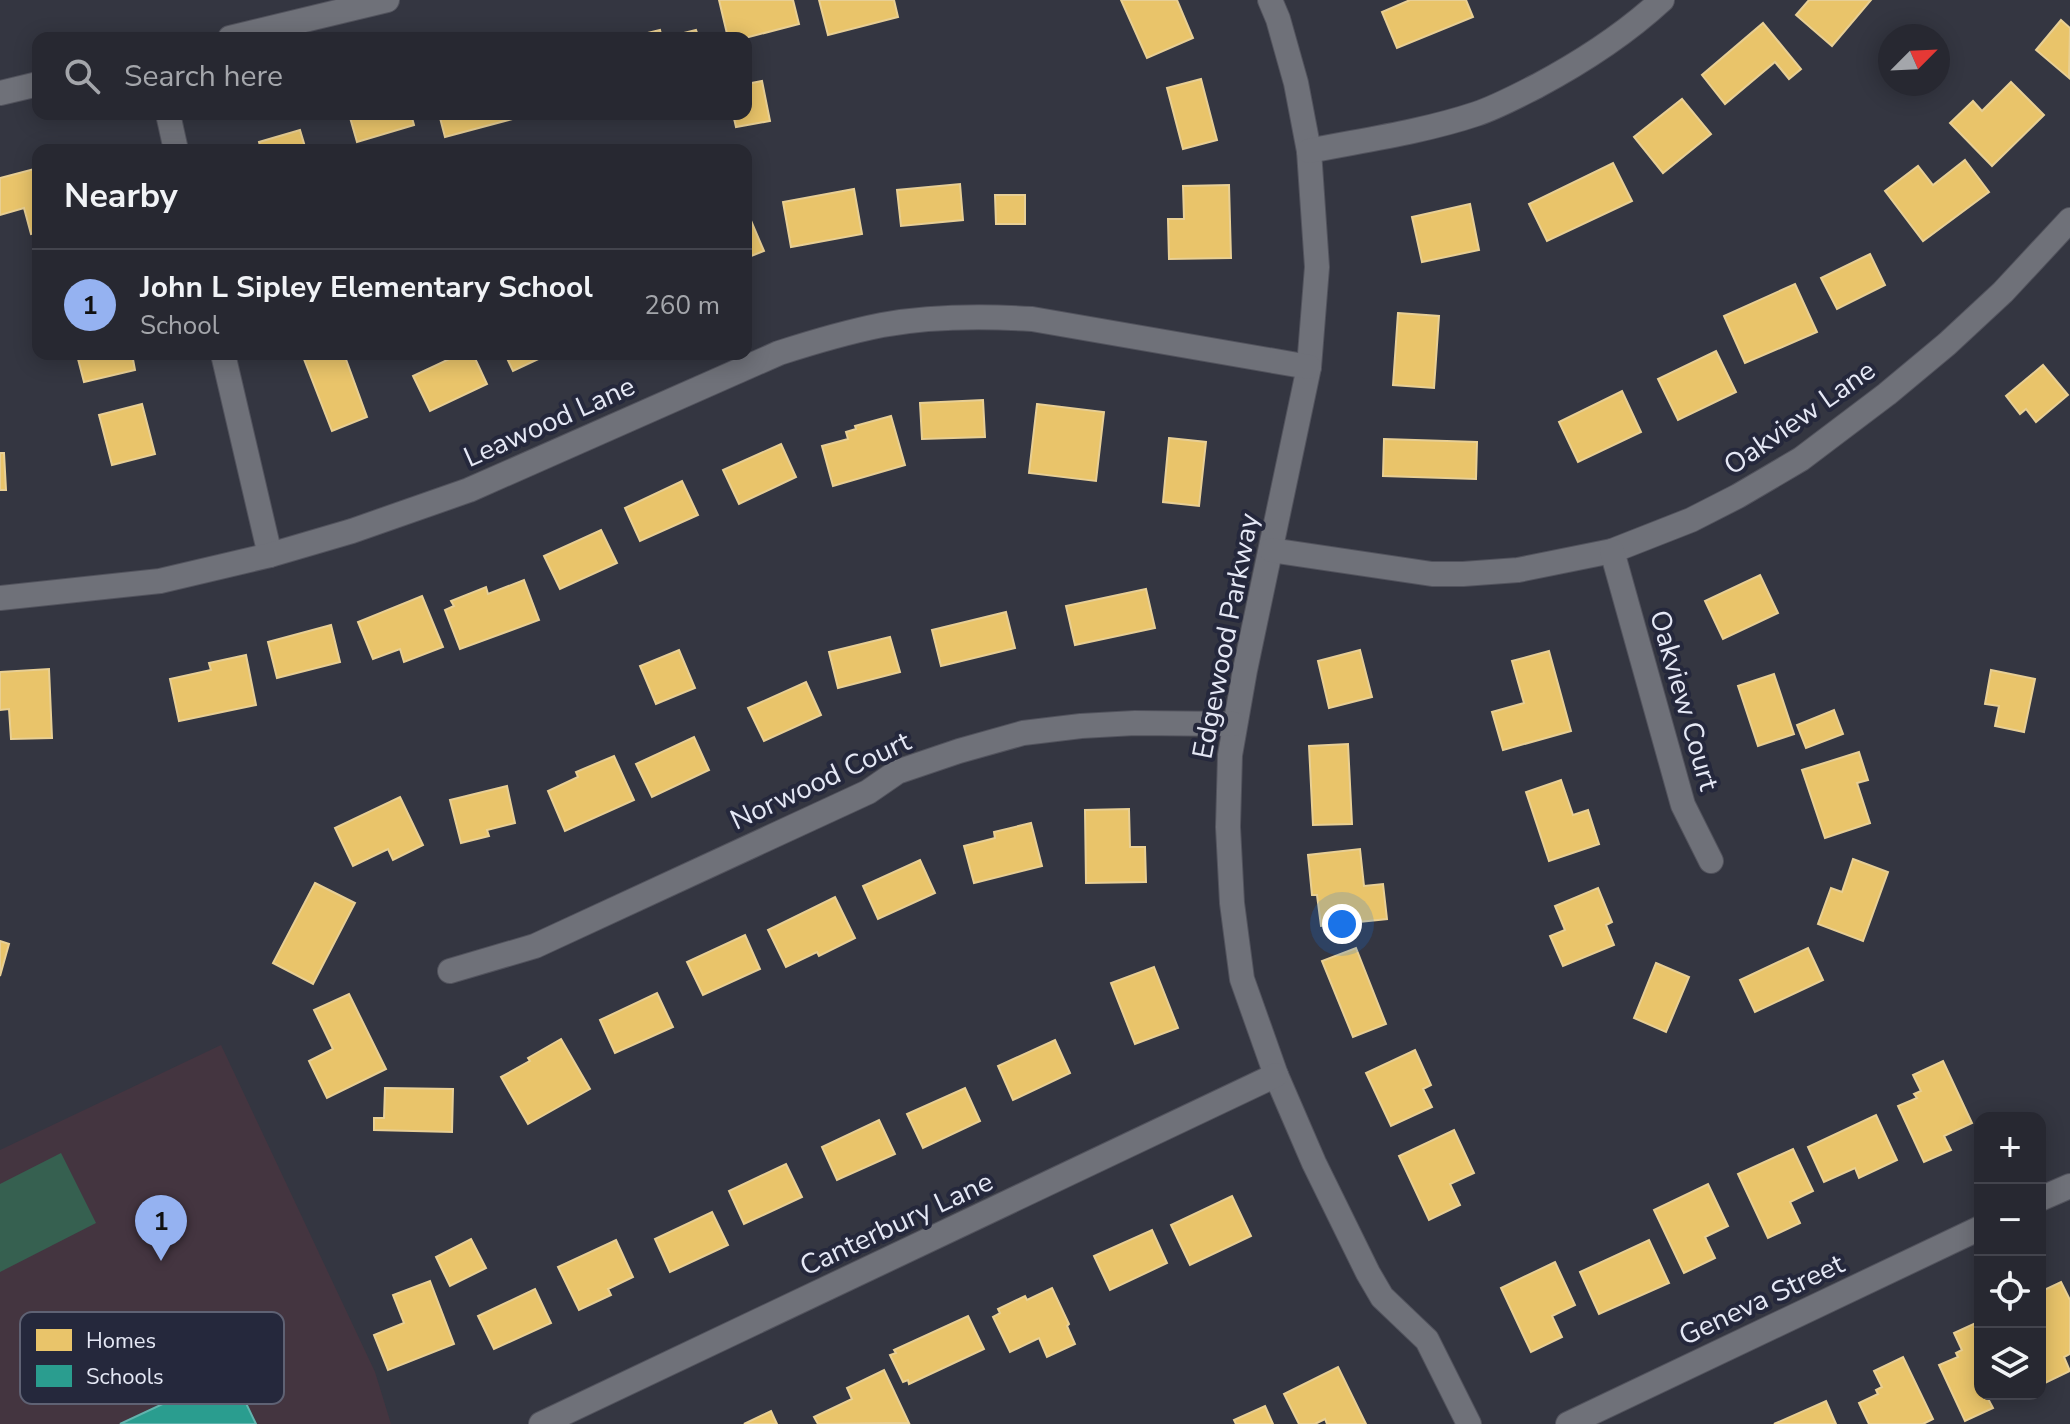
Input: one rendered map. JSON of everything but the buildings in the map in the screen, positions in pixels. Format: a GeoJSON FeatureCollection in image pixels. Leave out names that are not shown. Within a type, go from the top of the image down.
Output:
{"type":"FeatureCollection","features":[{"type":"Feature","properties":{"kind":"street"},"geometry":{"type":"LineString","coordinates":[[255,32],[387,0]]}},
{"type":"Feature","properties":{"kind":"street","name":"Edgewood Parkway"},"geometry":{"type":"LineString","coordinates":[[1270,0],[1296,83],[1309,151],[1317,267],[1309,367],[1234,724],[1228,791],[1232,903],[1242,979],[1276,1075],[1314,1163],[1368,1273],[1382,1297],[1427,1340],[1469,1424]]}},
{"type":"Feature","properties":{"kind":"street"},"geometry":{"type":"LineString","coordinates":[[1309,151],[1477,114],[1523,94],[1575,65],[1616,38],[1662,0]]}},
{"type":"Feature","properties":{"kind":"street"},"geometry":{"type":"LineString","coordinates":[[0,93],[32,85]]}},
{"type":"Feature","properties":{"kind":"street"},"geometry":{"type":"LineString","coordinates":[[169,120],[175,144]]}},
{"type":"Feature","properties":{"kind":"street","name":"Oakview Lane"},"geometry":{"type":"LineString","coordinates":[[1271,550],[1432,574],[1463,574],[1518,570],[1612,551],[1691,520],[1801,459],[1887,394],[2003,292],[2070,220]]}},
{"type":"Feature","properties":{"kind":"street","name":"Leawood Lane"},"geometry":{"type":"LineString","coordinates":[[0,598],[160,581],[270,555],[352,531],[469,490],[779,353],[884,325],[938,318],[991,316],[1032,319],[1309,367]]}},
{"type":"Feature","properties":{"kind":"street"},"geometry":{"type":"LineString","coordinates":[[224,360],[270,555]]}},
{"type":"Feature","properties":{"kind":"street","name":"Oakview Court"},"geometry":{"type":"LineString","coordinates":[[1612,551],[1683,805],[1711,861]]}},
{"type":"Feature","properties":{"kind":"street","name":"Norwood Court"},"geometry":{"type":"LineString","coordinates":[[450,971],[535,946],[868,792],[897,772],[959,751],[1023,733],[1081,726],[1234,724]]}},
{"type":"Feature","properties":{"kind":"street","name":"Canterbury Lane"},"geometry":{"type":"LineString","coordinates":[[541,1424],[1276,1075]]}},
{"type":"Feature","properties":{"kind":"street"},"geometry":{"type":"LineString","coordinates":[[2046,1196],[2070,1186]]}},
{"type":"Feature","properties":{"kind":"street","name":"Geneva Street"},"geometry":{"type":"LineString","coordinates":[[1568,1424],[1974,1231]]}},
{"type":"Feature","properties":{"kind":"shaded area"},"geometry":{"type":"Polygon","coordinates":[[[221,1045],[375,1372],[391,1424],[0,1424],[0,1150],[221,1045]]]}},
{"type":"Feature","properties":{"kind":"green space"},"geometry":{"type":"Polygon","coordinates":[[[61,1153],[96,1223],[0,1272],[0,1184],[61,1153]]]}},
{"type":"Feature","properties":{"kind":"place","name":"John L Sipley Elementary School"},"geometry":{"type":"Point","coordinates":[161,1261]}}]}
